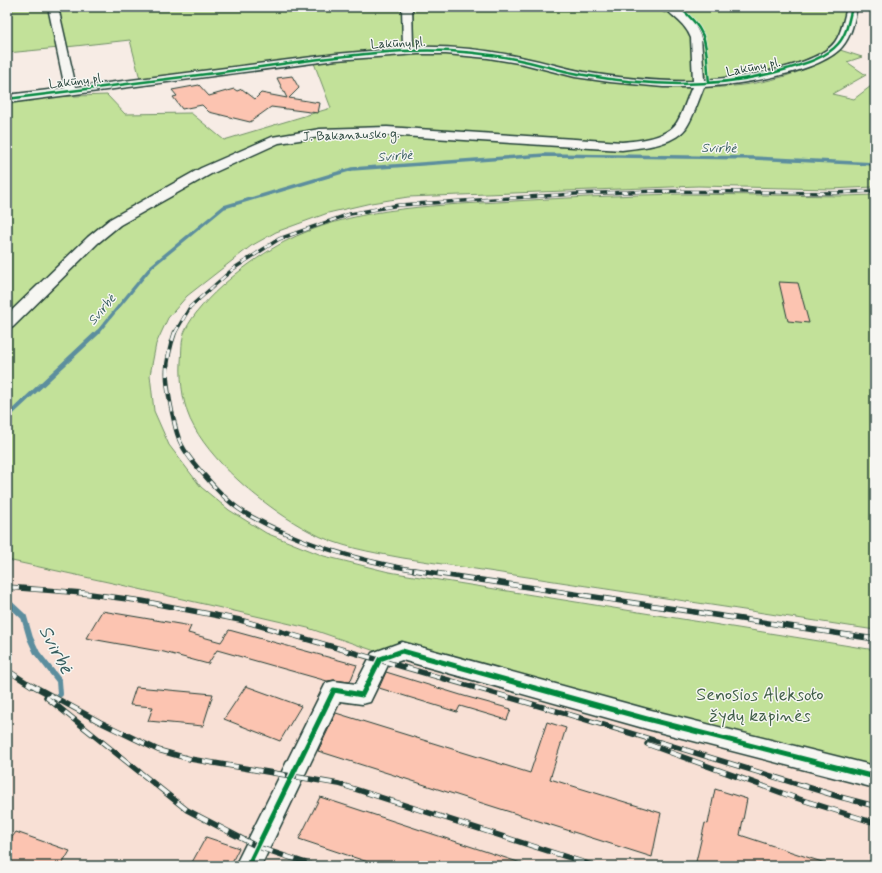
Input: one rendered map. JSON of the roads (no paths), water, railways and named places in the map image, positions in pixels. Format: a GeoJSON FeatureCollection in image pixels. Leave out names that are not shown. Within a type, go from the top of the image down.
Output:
{"type":"FeatureCollection","features":[{"type":"Feature","properties":{"kind":"street"},"geometry":{"type":"LineString","coordinates":[[53,7],[71,91]]}},
{"type":"Feature","properties":{"kind":"street"},"geometry":{"type":"LineString","coordinates":[[407,7],[408,50]]}},
{"type":"Feature","properties":{"kind":"street"},"geometry":{"type":"LineString","coordinates":[[669,7],[687,21],[694,31],[696,38],[699,84]]}},
{"type":"Feature","properties":{"kind":"street","name":"Lakūnų pl."},"geometry":{"type":"LineString","coordinates":[[7,99],[318,59],[408,50],[472,52],[516,59],[581,75],[640,82],[699,84],[754,78],[785,70],[817,59],[829,52],[841,41],[848,25],[852,7]]}},
{"type":"Feature","properties":{"kind":"street","name":"J. Bakanausko g."},"geometry":{"type":"LineString","coordinates":[[7,324],[93,240],[115,222],[206,171],[276,140],[320,133],[387,131],[592,145],[622,146],[646,143],[671,134],[681,126],[699,84]]}},
{"type":"Feature","properties":{"kind":"street"},"geometry":{"type":"LineString","coordinates":[[248,866],[334,690],[362,696],[380,659],[402,651],[647,719],[875,778]]}},
{"type":"Feature","properties":{"kind":"waterway","name":"Svirbė"},"geometry":{"type":"LineString","coordinates":[[97,333],[152,266],[224,207],[352,169],[545,155],[753,158],[875,164]]}},
{"type":"Feature","properties":{"kind":"waterway","name":"Svirbė"},"geometry":{"type":"LineString","coordinates":[[7,417],[97,333]]}},
{"type":"Feature","properties":{"kind":"waterway","name":"Svirbė"},"geometry":{"type":"LineString","coordinates":[[8,602],[24,617],[30,638],[37,653],[59,681],[60,694]]}},
{"type":"Feature","properties":{"kind":"railway"},"geometry":{"type":"LineString","coordinates":[[175,333],[190,307],[233,269],[279,239],[350,214],[399,205],[576,194],[656,191],[833,193],[875,191]]}},
{"type":"Feature","properties":{"kind":"railway"},"geometry":{"type":"LineString","coordinates":[[175,332],[167,363],[167,381],[177,433],[182,447],[189,457],[224,496],[245,513],[287,534],[330,550],[375,562],[416,570]]}},
{"type":"Feature","properties":{"kind":"railway"},"geometry":{"type":"LineString","coordinates":[[416,570],[875,639]]}},
{"type":"Feature","properties":{"kind":"railway"},"geometry":{"type":"LineString","coordinates":[[416,570],[420,571]]}},
{"type":"Feature","properties":{"kind":"railway"},"geometry":{"type":"LineString","coordinates":[[7,587],[83,593],[142,601],[240,620],[574,716],[840,797],[875,806]]}},
{"type":"Feature","properties":{"kind":"railway"},"geometry":{"type":"LineString","coordinates":[[7,670],[32,686]]}},
{"type":"Feature","properties":{"kind":"railway"},"geometry":{"type":"LineString","coordinates":[[28,683],[100,722],[158,750],[190,759],[339,784],[595,866]]}},
{"type":"Feature","properties":{"kind":"railway"},"geometry":{"type":"LineString","coordinates":[[46,697],[187,810],[258,847],[315,866]]}},
{"type":"Feature","properties":{"kind":"railway"},"geometry":{"type":"LineString","coordinates":[[647,744],[793,797],[875,823]]}},
{"type":"Feature","properties":{"kind":"park label","name":"Senosios Aleksoto žydų kapinės"},"geometry":{"type":"Point","coordinates":[760,704]}}]}
